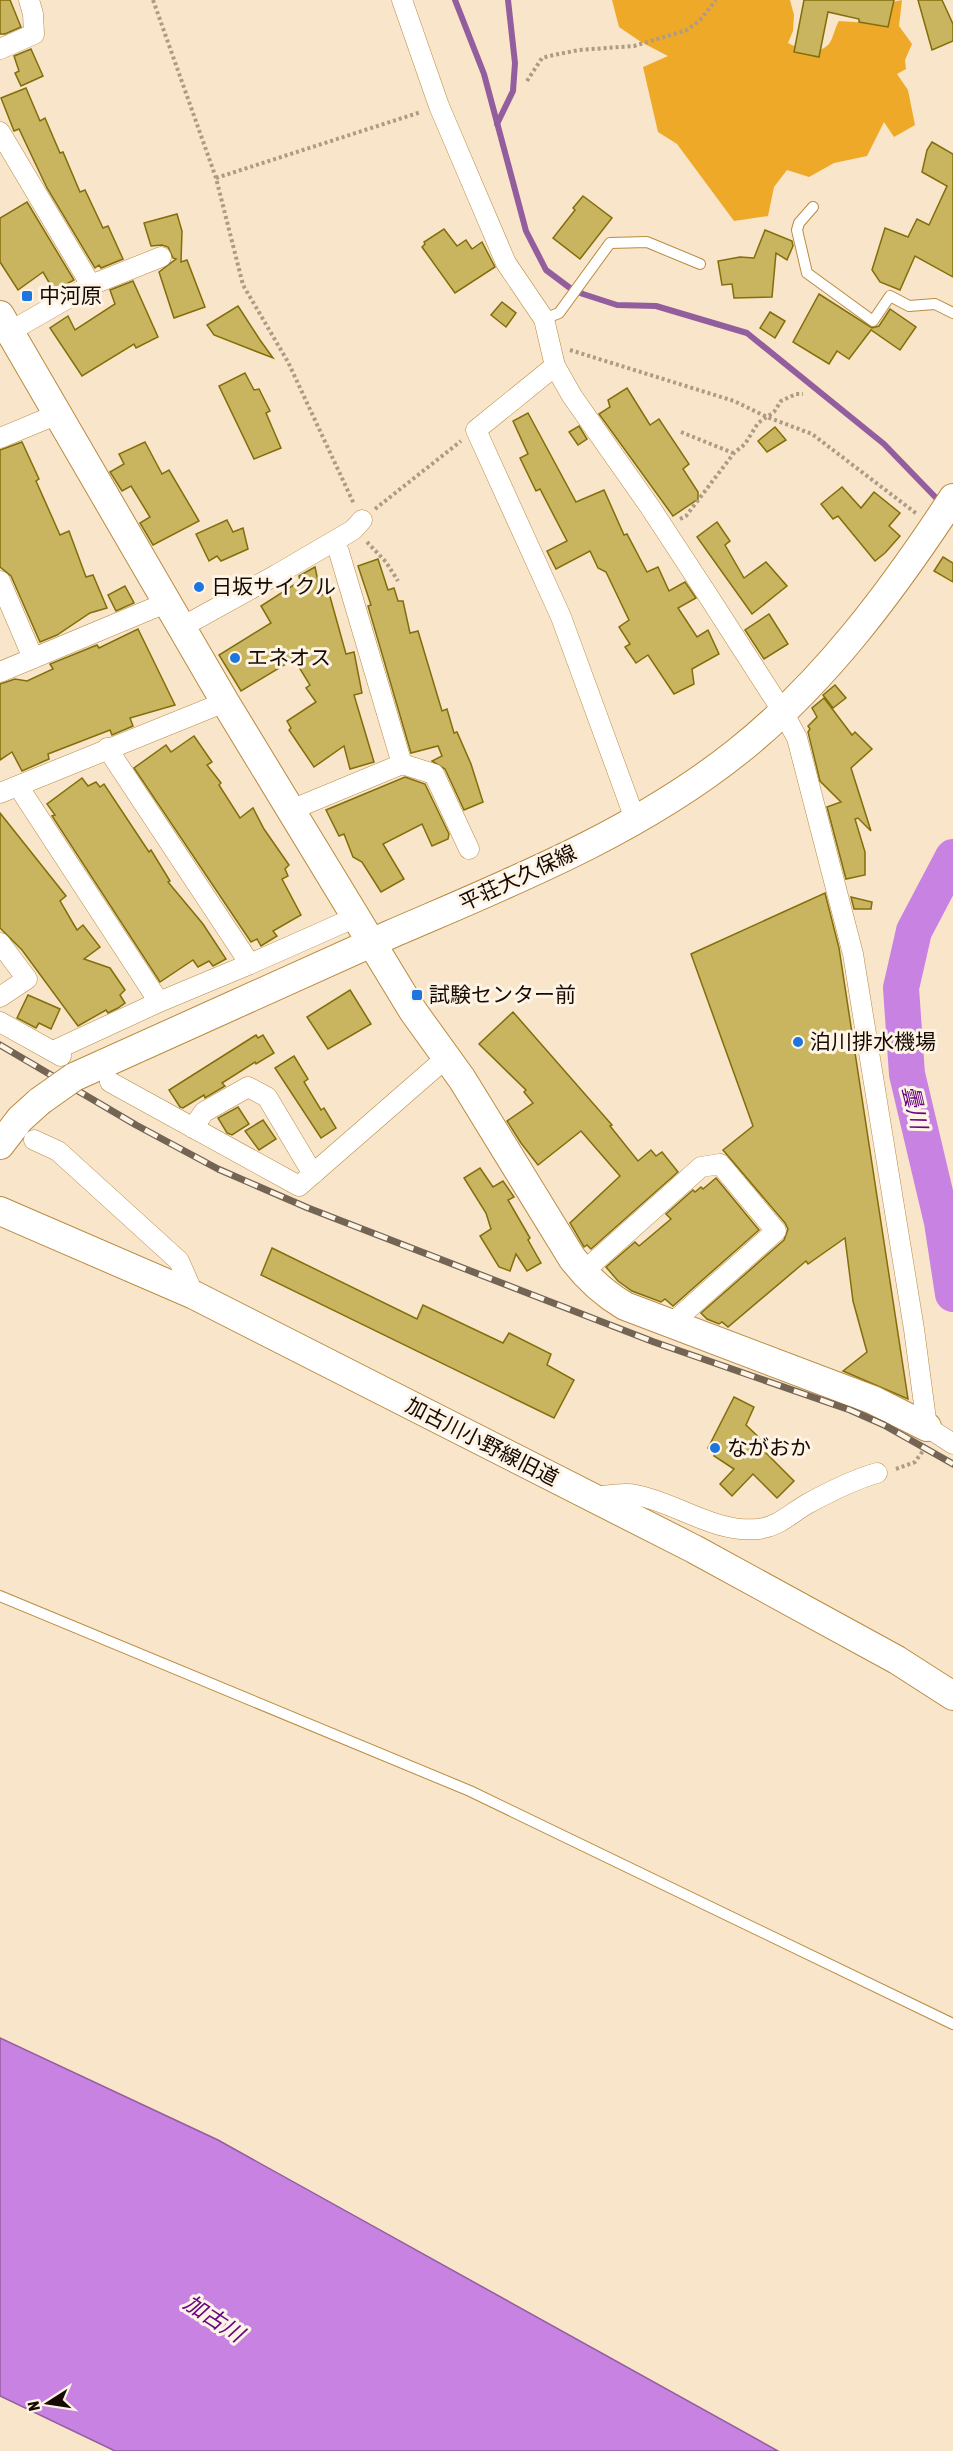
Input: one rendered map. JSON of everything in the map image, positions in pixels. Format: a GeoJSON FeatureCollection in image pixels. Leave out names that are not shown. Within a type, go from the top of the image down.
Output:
{"type":"FeatureCollection","features":[{"type":"Feature","properties":{"kind":"street"},"geometry":{"type":"LineString","coordinates":[[0,49],[34,34],[33,14],[29,0]]}},
{"type":"Feature","properties":{"kind":"street"},"geometry":{"type":"LineString","coordinates":[[402,0],[439,106],[506,263],[544,319],[555,366],[572,396],[665,530],[783,712],[797,738],[853,954],[912,1317],[937,1434]]}},
{"type":"Feature","properties":{"kind":"street"},"geometry":{"type":"LineString","coordinates":[[0,132],[91,285]]}},
{"type":"Feature","properties":{"kind":"street"},"geometry":{"type":"LineString","coordinates":[[161,257],[5,323],[225,702],[427,1034],[462,1079],[583,1272],[598,1288],[625,1306],[863,1396],[937,1434]]}},
{"type":"Feature","properties":{"kind":"street"},"geometry":{"type":"LineString","coordinates":[[555,366],[476,430],[561,617],[635,819]]}},
{"type":"Feature","properties":{"kind":"street"},"geometry":{"type":"LineString","coordinates":[[0,438],[58,414]]}},
{"type":"Feature","properties":{"kind":"street","name":"平荘大久保線"},"geometry":{"type":"LineString","coordinates":[[0,1145],[20,1119],[40,1101],[62,1061],[372,943],[538,871],[635,819],[682,790],[736,753],[783,712],[837,655],[906,569],[938,512]]}},
{"type":"Feature","properties":{"kind":"street"},"geometry":{"type":"LineString","coordinates":[[182,627],[357,525]]}},
{"type":"Feature","properties":{"kind":"street"},"geometry":{"type":"LineString","coordinates":[[339,552],[402,764]]}},
{"type":"Feature","properties":{"kind":"street"},"geometry":{"type":"LineString","coordinates":[[0,581],[33,658]]}},
{"type":"Feature","properties":{"kind":"street"},"geometry":{"type":"LineString","coordinates":[[0,672],[168,602]]}},
{"type":"Feature","properties":{"kind":"street"},"geometry":{"type":"LineString","coordinates":[[0,793],[225,702]]}},
{"type":"Feature","properties":{"kind":"street"},"geometry":{"type":"LineString","coordinates":[[108,748],[250,964]]}},
{"type":"Feature","properties":{"kind":"street"},"geometry":{"type":"LineString","coordinates":[[291,810],[402,764],[434,774],[469,836]]}},
{"type":"Feature","properties":{"kind":"street"},"geometry":{"type":"LineString","coordinates":[[18,786],[159,1002]]}},
{"type":"Feature","properties":{"kind":"street"},"geometry":{"type":"LineString","coordinates":[[0,1022],[62,1061],[159,1002],[356,917]]}},
{"type":"Feature","properties":{"kind":"street"},"geometry":{"type":"LineString","coordinates":[[0,943],[27,979],[0,997]]}},
{"type":"Feature","properties":{"kind":"street"},"geometry":{"type":"LineString","coordinates":[[306,1180],[446,1058]]}},
{"type":"Feature","properties":{"kind":"street"},"geometry":{"type":"LineString","coordinates":[[110,1082],[193,1128],[306,1180]]}},
{"type":"Feature","properties":{"kind":"street"},"geometry":{"type":"LineString","coordinates":[[193,1128],[204,1112],[248,1087],[267,1097],[306,1180]]}},
{"type":"Feature","properties":{"kind":"street"},"geometry":{"type":"LineString","coordinates":[[34,1140],[58,1150],[179,1261],[194,1295]]}},
{"type":"Feature","properties":{"kind":"street"},"geometry":{"type":"LineString","coordinates":[[583,1272],[701,1167],[720,1164],[776,1231],[671,1324]]}},
{"type":"Feature","properties":{"kind":"street","name":"加古川小野線旧道"},"geometry":{"type":"LineString","coordinates":[[0,1211],[194,1295],[694,1549],[897,1660],[953,1696]]}},
{"type":"Feature","properties":{"kind":"street"},"geometry":{"type":"LineString","coordinates":[[589,1497],[634,1494],[717,1524],[738,1529],[759,1529],[777,1525],[799,1509],[843,1485],[878,1473]]}},
{"type":"Feature","properties":{"kind":"lane"},"geometry":{"type":"LineString","coordinates":[[813,207],[799,222],[797,230],[807,273],[849,306],[873,321],[890,296],[909,306],[935,304],[953,313]]}},
{"type":"Feature","properties":{"kind":"lane"},"geometry":{"type":"LineString","coordinates":[[544,319],[559,314],[610,243],[647,242],[700,264]]}},
{"type":"Feature","properties":{"kind":"lane"},"geometry":{"type":"LineString","coordinates":[[0,1596],[470,1791],[953,2024]]}},
{"type":"Feature","properties":{"kind":"path"},"geometry":{"type":"LineString","coordinates":[[153,0],[216,178],[243,285],[288,362],[357,525],[398,581]]}},
{"type":"Feature","properties":{"kind":"path"},"geometry":{"type":"LineString","coordinates":[[527,81],[542,58],[579,50],[634,46],[687,30],[700,20],[716,0]]}},
{"type":"Feature","properties":{"kind":"path"},"geometry":{"type":"LineString","coordinates":[[216,178],[439,106]]}},
{"type":"Feature","properties":{"kind":"path"},"geometry":{"type":"LineString","coordinates":[[550,344],[734,401],[812,434],[882,485],[938,512]]}},
{"type":"Feature","properties":{"kind":"path"},"geometry":{"type":"LineString","coordinates":[[665,530],[686,516],[734,453],[745,444],[758,423],[768,417],[781,401],[796,394],[803,394]]}},
{"type":"Feature","properties":{"kind":"path"},"geometry":{"type":"LineString","coordinates":[[357,525],[476,430]]}},
{"type":"Feature","properties":{"kind":"path"},"geometry":{"type":"LineString","coordinates":[[681,432],[734,453]]}},
{"type":"Feature","properties":{"kind":"path"},"geometry":{"type":"LineString","coordinates":[[878,1473],[915,1462],[937,1434]]}},
{"type":"Feature","properties":{"kind":"shaded area"},"geometry":{"type":"Polygon","coordinates":[[[612,0],[790,0],[794,15],[793,31],[788,43],[813,51],[829,44],[839,21],[883,24],[888,3],[902,0],[899,26],[912,44],[905,60],[906,69],[897,74],[908,90],[915,125],[894,137],[884,122],[867,156],[834,163],[809,177],[787,170],[774,187],[768,216],[734,221],[677,144],[658,132],[643,67],[668,56],[619,27],[612,0]]]}},
{"type":"Feature","properties":{"kind":"water","name":"加古川"},"geometry":{"type":"Polygon","coordinates":[[[0,2038],[218,2140],[778,2451],[115,2451],[0,2396],[0,2038]]]}},
{"type":"Feature","properties":{"kind":"building"},"geometry":{"type":"Polygon","coordinates":[[[0,0],[10,0],[21,27],[5,34],[0,34],[0,0]]]}},
{"type":"Feature","properties":{"kind":"building"},"geometry":{"type":"Polygon","coordinates":[[[804,0],[894,0],[888,27],[859,22],[859,19],[828,12],[819,57],[794,52],[804,0]]]}},
{"type":"Feature","properties":{"kind":"building"},"geometry":{"type":"Polygon","coordinates":[[[918,0],[942,0],[953,24],[953,41],[932,50],[918,0]]]}},
{"type":"Feature","properties":{"kind":"building"},"geometry":{"type":"Polygon","coordinates":[[[31,49],[43,76],[21,86],[15,73],[19,71],[14,56],[31,49]]]}},
{"type":"Feature","properties":{"kind":"building"},"geometry":{"type":"Polygon","coordinates":[[[26,88],[40,121],[45,118],[60,153],[63,152],[80,192],[85,190],[103,228],[108,226],[123,259],[101,268],[99,265],[95,268],[47,188],[19,129],[14,131],[1,98],[26,88]]]}},
{"type":"Feature","properties":{"kind":"building"},"geometry":{"type":"Polygon","coordinates":[[[932,142],[953,154],[953,277],[915,256],[900,290],[880,282],[872,270],[885,228],[908,237],[917,219],[929,225],[947,186],[922,172],[927,150],[932,142]]]}},
{"type":"Feature","properties":{"kind":"building"},"geometry":{"type":"Polygon","coordinates":[[[583,196],[612,218],[580,259],[553,238],[583,196]]]}},
{"type":"Feature","properties":{"kind":"building"},"geometry":{"type":"Polygon","coordinates":[[[27,202],[74,280],[54,291],[43,272],[18,290],[0,262],[0,218],[27,202]]]}},
{"type":"Feature","properties":{"kind":"building"},"geometry":{"type":"Polygon","coordinates":[[[177,214],[182,231],[181,262],[187,260],[205,307],[174,318],[159,272],[176,259],[173,258],[168,247],[151,246],[144,223],[177,214]]]}},
{"type":"Feature","properties":{"kind":"building"},"geometry":{"type":"Polygon","coordinates":[[[444,229],[457,246],[466,240],[472,249],[482,242],[495,267],[455,293],[422,247],[424,242],[444,229]]]}},
{"type":"Feature","properties":{"kind":"building"},"geometry":{"type":"Polygon","coordinates":[[[765,230],[792,241],[793,246],[787,260],[776,253],[772,297],[734,298],[732,284],[722,285],[718,261],[740,257],[754,258],[765,230]]]}},
{"type":"Feature","properties":{"kind":"building"},"geometry":{"type":"Polygon","coordinates":[[[133,281],[158,337],[136,348],[134,344],[82,376],[50,328],[68,316],[75,330],[115,304],[110,290],[133,281]]]}},
{"type":"Feature","properties":{"kind":"building"},"geometry":{"type":"Polygon","coordinates":[[[819,294],[872,328],[879,326],[890,309],[916,327],[900,350],[871,330],[849,359],[837,351],[829,364],[793,342],[819,294]]]}},
{"type":"Feature","properties":{"kind":"building"},"geometry":{"type":"Polygon","coordinates":[[[502,302],[516,313],[506,327],[491,315],[502,302]]]}},
{"type":"Feature","properties":{"kind":"building"},"geometry":{"type":"Polygon","coordinates":[[[238,306],[273,358],[214,335],[207,325],[238,306]]]}},
{"type":"Feature","properties":{"kind":"building"},"geometry":{"type":"Polygon","coordinates":[[[770,312],[785,321],[775,338],[760,328],[770,312]]]}},
{"type":"Feature","properties":{"kind":"building"},"geometry":{"type":"Polygon","coordinates":[[[245,373],[254,390],[259,389],[270,411],[266,413],[281,448],[254,459],[219,386],[245,373]]]}},
{"type":"Feature","properties":{"kind":"building"},"geometry":{"type":"Polygon","coordinates":[[[627,388],[650,425],[659,419],[689,464],[683,469],[698,492],[698,499],[673,516],[599,414],[610,407],[608,400],[627,388]]]}},
{"type":"Feature","properties":{"kind":"building"},"geometry":{"type":"Polygon","coordinates":[[[528,413],[576,502],[604,490],[624,535],[627,534],[647,572],[658,567],[669,591],[685,582],[696,598],[678,608],[697,637],[708,630],[719,654],[692,669],[694,684],[674,694],[648,655],[636,663],[625,647],[630,644],[619,627],[629,620],[606,572],[598,568],[590,551],[556,569],[547,551],[567,541],[540,489],[536,491],[520,458],[528,454],[513,421],[528,413]]]}},
{"type":"Feature","properties":{"kind":"building"},"geometry":{"type":"Polygon","coordinates":[[[579,426],[587,439],[578,445],[569,432],[579,426]]]}},
{"type":"Feature","properties":{"kind":"building"},"geometry":{"type":"Polygon","coordinates":[[[775,427],[786,440],[767,452],[758,441],[775,427]]]}},
{"type":"Feature","properties":{"kind":"building"},"geometry":{"type":"Polygon","coordinates":[[[22,442],[60,535],[69,531],[86,577],[93,575],[107,608],[90,613],[57,635],[40,642],[11,576],[0,567],[0,450],[22,442]]]}},
{"type":"Feature","properties":{"kind":"building"},"geometry":{"type":"Polygon","coordinates":[[[145,442],[162,474],[169,470],[199,521],[153,545],[140,523],[150,517],[131,486],[122,491],[110,472],[124,464],[119,454],[145,442]]]}},
{"type":"Feature","properties":{"kind":"building"},"geometry":{"type":"Polygon","coordinates":[[[842,487],[861,508],[874,492],[900,513],[889,526],[900,536],[875,561],[838,516],[833,519],[821,504],[842,487]]]}},
{"type":"Feature","properties":{"kind":"building"},"geometry":{"type":"Polygon","coordinates":[[[227,520],[233,532],[243,528],[248,549],[221,561],[217,556],[209,561],[196,534],[227,520]]]}},
{"type":"Feature","properties":{"kind":"building"},"geometry":{"type":"Polygon","coordinates":[[[717,522],[730,541],[725,545],[744,578],[766,562],[787,586],[752,614],[697,537],[717,522]]]}},
{"type":"Feature","properties":{"kind":"building"},"geometry":{"type":"Polygon","coordinates":[[[943,557],[953,563],[953,582],[934,571],[943,557]]]}},
{"type":"Feature","properties":{"kind":"building"},"geometry":{"type":"Polygon","coordinates":[[[378,559],[388,590],[394,588],[398,601],[403,601],[410,633],[418,631],[442,711],[447,709],[454,733],[457,732],[471,764],[483,802],[464,810],[445,769],[432,761],[442,756],[438,746],[411,753],[368,606],[371,605],[358,566],[378,559]]]}},
{"type":"Feature","properties":{"kind":"building"},"geometry":{"type":"Polygon","coordinates":[[[315,567],[321,595],[329,593],[346,654],[354,652],[362,693],[354,695],[374,762],[350,769],[344,746],[314,767],[289,730],[291,728],[287,721],[316,702],[306,688],[310,685],[294,659],[241,691],[219,655],[271,623],[261,606],[300,581],[299,576],[315,567]]]}},
{"type":"Feature","properties":{"kind":"building"},"geometry":{"type":"Polygon","coordinates":[[[125,586],[134,603],[116,611],[108,595],[125,586]]]}},
{"type":"Feature","properties":{"kind":"building"},"geometry":{"type":"Polygon","coordinates":[[[769,614],[788,644],[764,659],[745,630],[769,614]]]}},
{"type":"Feature","properties":{"kind":"building"},"geometry":{"type":"Polygon","coordinates":[[[138,629],[175,705],[130,718],[133,726],[112,735],[110,730],[48,754],[49,759],[22,771],[12,752],[0,760],[0,684],[15,679],[27,681],[53,669],[50,664],[97,645],[99,648],[138,629]]]}},
{"type":"Feature","properties":{"kind":"building"},"geometry":{"type":"Polygon","coordinates":[[[835,685],[846,698],[833,708],[823,695],[835,685]]]}},
{"type":"Feature","properties":{"kind":"building"},"geometry":{"type":"Polygon","coordinates":[[[824,698],[852,735],[855,732],[872,749],[851,768],[871,831],[858,818],[855,819],[865,852],[865,875],[846,879],[827,807],[841,802],[820,781],[808,732],[810,729],[808,726],[817,717],[812,708],[824,698]]]}},
{"type":"Feature","properties":{"kind":"building"},"geometry":{"type":"Polygon","coordinates":[[[194,736],[212,762],[207,765],[221,783],[219,785],[240,818],[253,808],[264,829],[289,865],[285,869],[288,876],[282,879],[301,915],[273,931],[277,936],[261,946],[257,939],[251,942],[134,768],[166,745],[171,752],[194,736]]]}},
{"type":"Feature","properties":{"kind":"building"},"geometry":{"type":"Polygon","coordinates":[[[405,777],[425,784],[449,834],[448,839],[432,846],[422,824],[383,844],[404,879],[381,892],[362,862],[353,857],[344,834],[339,836],[326,810],[405,777]]]}},
{"type":"Feature","properties":{"kind":"building"},"geometry":{"type":"Polygon","coordinates":[[[82,778],[88,786],[96,782],[100,787],[104,784],[149,852],[151,850],[170,881],[168,882],[203,924],[226,959],[213,966],[209,961],[198,967],[193,960],[160,982],[52,816],[55,815],[47,804],[82,778]]]}},
{"type":"Feature","properties":{"kind":"building"},"geometry":{"type":"Polygon","coordinates":[[[0,813],[66,896],[60,901],[77,930],[83,925],[100,947],[84,959],[110,968],[125,990],[120,995],[125,1003],[118,1008],[108,1013],[106,1010],[78,1026],[22,950],[0,928],[0,813]]]}},
{"type":"Feature","properties":{"kind":"building"},"geometry":{"type":"Polygon","coordinates":[[[825,893],[839,948],[908,1399],[843,1371],[867,1352],[853,1301],[845,1238],[808,1264],[806,1261],[728,1327],[722,1322],[719,1324],[707,1319],[701,1313],[784,1240],[788,1229],[723,1150],[753,1126],[691,954],[825,893]]]}},
{"type":"Feature","properties":{"kind":"building"},"geometry":{"type":"Polygon","coordinates":[[[851,897],[872,902],[871,909],[854,909],[851,897]]]}},
{"type":"Feature","properties":{"kind":"building"},"geometry":{"type":"Polygon","coordinates":[[[350,990],[371,1024],[328,1049],[307,1017],[350,990]]]}},
{"type":"Feature","properties":{"kind":"building"},"geometry":{"type":"Polygon","coordinates":[[[28,995],[60,1009],[51,1029],[39,1023],[36,1028],[17,1018],[28,995]]]}},
{"type":"Feature","properties":{"kind":"building"},"geometry":{"type":"Polygon","coordinates":[[[513,1012],[612,1125],[610,1126],[638,1161],[651,1150],[656,1156],[662,1152],[678,1172],[591,1249],[587,1245],[584,1247],[570,1223],[620,1176],[581,1131],[538,1165],[521,1143],[507,1121],[533,1103],[524,1092],[526,1090],[479,1044],[513,1012]]]}},
{"type":"Feature","properties":{"kind":"building"},"geometry":{"type":"Polygon","coordinates":[[[256,1035],[258,1038],[263,1035],[274,1053],[222,1083],[225,1086],[205,1098],[204,1095],[183,1108],[180,1107],[169,1090],[256,1035]]]}},
{"type":"Feature","properties":{"kind":"building"},"geometry":{"type":"Polygon","coordinates":[[[294,1056],[308,1079],[304,1082],[321,1110],[324,1108],[336,1128],[321,1138],[275,1068],[294,1056]]]}},
{"type":"Feature","properties":{"kind":"building"},"geometry":{"type":"Polygon","coordinates":[[[238,1107],[249,1124],[232,1135],[227,1133],[218,1118],[238,1107]]]}},
{"type":"Feature","properties":{"kind":"building"},"geometry":{"type":"Polygon","coordinates":[[[263,1120],[276,1139],[259,1150],[245,1131],[263,1120]]]}},
{"type":"Feature","properties":{"kind":"building"},"geometry":{"type":"Polygon","coordinates":[[[480,1168],[493,1187],[503,1181],[514,1197],[508,1200],[530,1238],[528,1240],[541,1263],[527,1271],[516,1254],[510,1271],[499,1267],[480,1236],[491,1229],[486,1213],[464,1178],[480,1168]]]}},
{"type":"Feature","properties":{"kind":"building"},"geometry":{"type":"Polygon","coordinates":[[[716,1178],[759,1230],[673,1306],[665,1299],[661,1302],[632,1291],[618,1281],[606,1267],[635,1242],[639,1246],[671,1219],[666,1214],[693,1190],[695,1192],[701,1187],[703,1189],[716,1178]]]}},
{"type":"Feature","properties":{"kind":"building"},"geometry":{"type":"Polygon","coordinates":[[[272,1248],[417,1319],[423,1305],[503,1343],[509,1333],[551,1354],[547,1365],[574,1380],[554,1418],[261,1275],[272,1248]]]}},
{"type":"Feature","properties":{"kind":"building"},"geometry":{"type":"Polygon","coordinates":[[[734,1397],[754,1407],[746,1425],[768,1446],[764,1451],[794,1481],[777,1498],[753,1474],[732,1496],[720,1484],[734,1469],[714,1456],[715,1453],[708,1448],[734,1397]]]}},
{"type":"Feature","properties":{"kind":"waterway"},"geometry":{"type":"LineString","coordinates":[[455,0],[484,74],[526,231],[546,270],[570,288],[617,305],[656,306],[747,333],[884,444],[941,503]]}},
{"type":"Feature","properties":{"kind":"waterway"},"geometry":{"type":"LineString","coordinates":[[497,124],[513,91],[515,63],[508,0]]}},
{"type":"Feature","properties":{"kind":"waterway","name":"曇川"},"geometry":{"type":"LineString","coordinates":[[953,857],[914,931],[901,988],[907,1074],[942,1222],[953,1294]]}},
{"type":"Feature","properties":{"kind":"railway"},"geometry":{"type":"LineString","coordinates":[[0,1045],[136,1125],[218,1169],[308,1208],[654,1342],[850,1410],[884,1425],[953,1464]]}},
{"type":"Feature","properties":{"kind":"place","name":"中河原"},"geometry":{"type":"Point","coordinates":[27,296]}},
{"type":"Feature","properties":{"kind":"place","name":"日坂サイクル"},"geometry":{"type":"Point","coordinates":[199,587]}},
{"type":"Feature","properties":{"kind":"place","name":"エネオス"},"geometry":{"type":"Point","coordinates":[235,658]}},
{"type":"Feature","properties":{"kind":"place","name":"試験センター前"},"geometry":{"type":"Point","coordinates":[417,995]}},
{"type":"Feature","properties":{"kind":"place","name":"泊川排水機場"},"geometry":{"type":"Point","coordinates":[798,1042]}},
{"type":"Feature","properties":{"kind":"place","name":"ながおか"},"geometry":{"type":"Point","coordinates":[715,1448]}}]}
